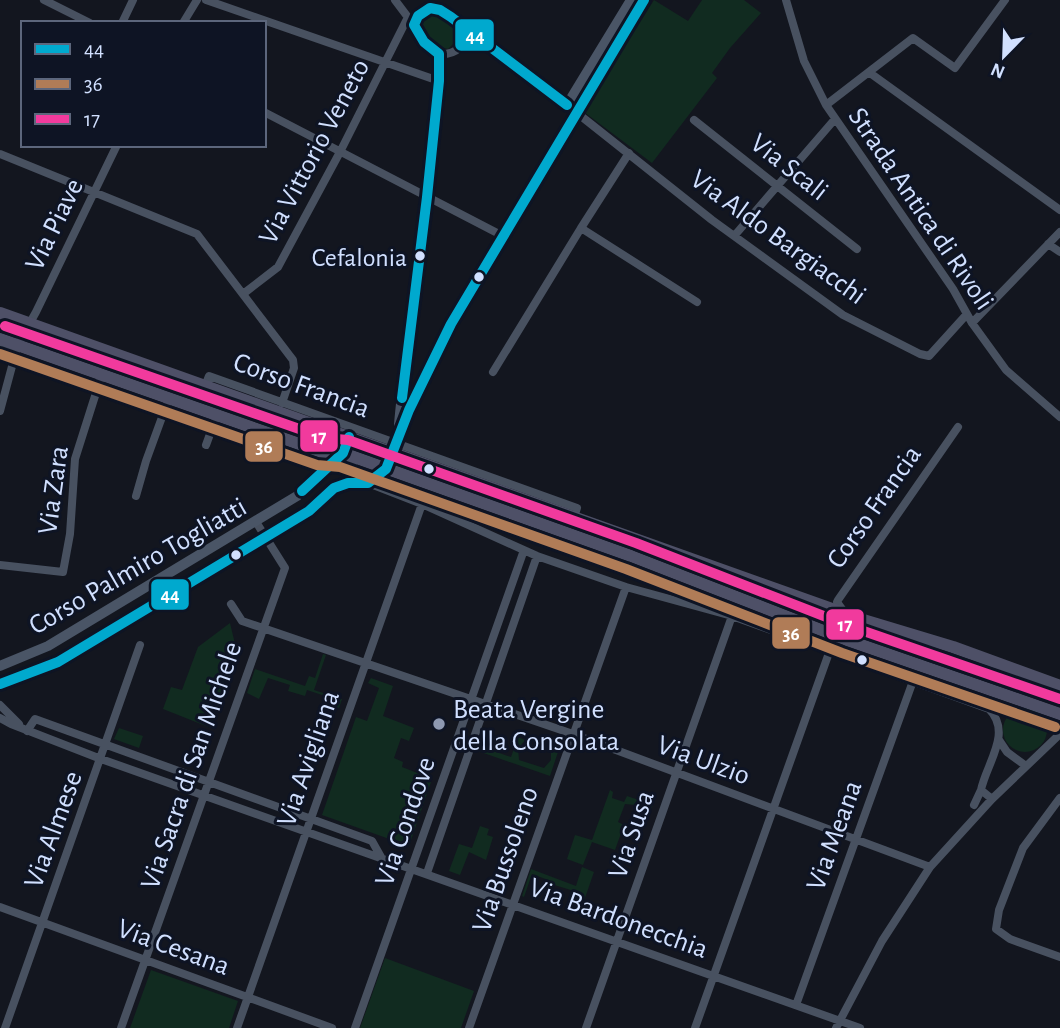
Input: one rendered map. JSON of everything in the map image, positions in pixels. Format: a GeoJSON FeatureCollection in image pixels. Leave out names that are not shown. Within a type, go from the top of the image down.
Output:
{"type":"FeatureCollection","features":[{"type":"Feature","properties":{"kind":"main road","name":"Corso Francia"},"geometry":{"type":"LineString","coordinates":[[1,310],[29,323],[349,437],[395,443],[637,540],[1060,686]]}},
{"type":"Feature","properties":{"kind":"main road","name":"Corso Francia"},"geometry":{"type":"LineString","coordinates":[[0,339],[16,348],[102,374],[322,452],[343,453],[1060,714]]}},
{"type":"Feature","properties":{"kind":"street"},"geometry":{"type":"LineString","coordinates":[[44,0],[86,21]]}},
{"type":"Feature","properties":{"kind":"street"},"geometry":{"type":"LineString","coordinates":[[123,21],[133,0]]}},
{"type":"Feature","properties":{"kind":"street"},"geometry":{"type":"LineString","coordinates":[[184,21],[197,0]]}},
{"type":"Feature","properties":{"kind":"street"},"geometry":{"type":"LineString","coordinates":[[206,0],[266,21]]}},
{"type":"Feature","properties":{"kind":"street"},"geometry":{"type":"LineString","coordinates":[[395,0],[417,33],[439,54],[452,54],[461,47],[466,37],[465,28]]}},
{"type":"Feature","properties":{"kind":"street"},"geometry":{"type":"LineString","coordinates":[[368,483],[386,469],[421,384],[451,324],[503,236],[631,0]]}},
{"type":"Feature","properties":{"kind":"street"},"geometry":{"type":"LineString","coordinates":[[571,108],[644,0]]}},
{"type":"Feature","properties":{"kind":"street","name":"Strada Antica di Rivoli"},"geometry":{"type":"LineString","coordinates":[[786,0],[804,61],[835,119],[1006,370],[1060,417]]}},
{"type":"Feature","properties":{"kind":"street"},"geometry":{"type":"LineString","coordinates":[[826,105],[914,38],[955,68],[1006,0]]}},
{"type":"Feature","properties":{"kind":"street"},"geometry":{"type":"LineString","coordinates":[[411,21],[430,4],[571,108]]}},
{"type":"Feature","properties":{"kind":"street"},"geometry":{"type":"LineString","coordinates":[[266,21],[439,81]]}},
{"type":"Feature","properties":{"kind":"street","name":"Via Vittorio Veneto"},"geometry":{"type":"LineString","coordinates":[[243,294],[278,267],[385,63],[411,21]]}},
{"type":"Feature","properties":{"kind":"street"},"geometry":{"type":"LineString","coordinates":[[395,443],[427,197],[439,81],[439,54]]}},
{"type":"Feature","properties":{"kind":"street"},"geometry":{"type":"LineString","coordinates":[[870,72],[1060,210]]}},
{"type":"Feature","properties":{"kind":"street","name":"Via Aldo Bargiacchi"},"geometry":{"type":"LineString","coordinates":[[571,108],[734,235],[843,315],[925,356],[931,354],[967,314]]}},
{"type":"Feature","properties":{"kind":"street"},"geometry":{"type":"LineString","coordinates":[[266,113],[503,236]]}},
{"type":"Feature","properties":{"kind":"street"},"geometry":{"type":"LineString","coordinates":[[734,235],[835,119]]}},
{"type":"Feature","properties":{"kind":"street","name":"Via Scali"},"geometry":{"type":"LineString","coordinates":[[694,120],[857,248]]}},
{"type":"Feature","properties":{"kind":"street","name":"Via Piave"},"geometry":{"type":"LineString","coordinates":[[0,411],[16,348],[116,147]]}},
{"type":"Feature","properties":{"kind":"street"},"geometry":{"type":"LineString","coordinates":[[493,372],[629,153]]}},
{"type":"Feature","properties":{"kind":"street"},"geometry":{"type":"LineString","coordinates":[[0,154],[197,234],[293,360],[294,368],[282,403]]}},
{"type":"Feature","properties":{"kind":"street"},"geometry":{"type":"LineString","coordinates":[[581,228],[697,302]]}},
{"type":"Feature","properties":{"kind":"street"},"geometry":{"type":"LineString","coordinates":[[972,323],[1060,232]]}},
{"type":"Feature","properties":{"kind":"street"},"geometry":{"type":"LineString","coordinates":[[1048,244],[1060,252]]}},
{"type":"Feature","properties":{"kind":"street","name":"Corso Francia"},"geometry":{"type":"LineString","coordinates":[[0,347],[16,348]]}},
{"type":"Feature","properties":{"kind":"street","name":"Via Zara"},"geometry":{"type":"LineString","coordinates":[[0,565],[63,572],[70,534],[75,459],[102,374]]}},
{"type":"Feature","properties":{"kind":"street","name":"Corso Francia"},"geometry":{"type":"LineString","coordinates":[[205,386],[209,376],[395,443]]}},
{"type":"Feature","properties":{"kind":"street"},"geometry":{"type":"LineString","coordinates":[[405,379],[421,384]]}},
{"type":"Feature","properties":{"kind":"street"},"geometry":{"type":"LineString","coordinates":[[136,496],[169,398]]}},
{"type":"Feature","properties":{"kind":"street","name":"Corso Francia"},"geometry":{"type":"LineString","coordinates":[[206,445],[217,415]]}},
{"type":"Feature","properties":{"kind":"street","name":"Corso Francia"},"geometry":{"type":"LineString","coordinates":[[845,613],[838,600],[958,427]]}},
{"type":"Feature","properties":{"kind":"street","name":"Corso Palmiro Togliatti"},"geometry":{"type":"LineString","coordinates":[[0,666],[48,646],[297,496],[343,453],[349,437]]}},
{"type":"Feature","properties":{"kind":"street","name":"Corso Francia"},"geometry":{"type":"LineString","coordinates":[[343,453],[368,483],[422,504],[537,556],[626,587],[732,616],[989,709],[997,719],[999,740]]}},
{"type":"Feature","properties":{"kind":"street","name":"Corso Palmiro Togliatti"},"geometry":{"type":"LineString","coordinates":[[0,684],[58,662],[309,511],[340,483],[368,483]]}},
{"type":"Feature","properties":{"kind":"street","name":"Via Avigliana"},"geometry":{"type":"LineString","coordinates":[[237,1028],[422,504]]}},
{"type":"Feature","properties":{"kind":"street","name":"Via Sacra di San Michele"},"geometry":{"type":"LineString","coordinates":[[121,1028],[285,568],[256,522]]}},
{"type":"Feature","properties":{"kind":"street"},"geometry":{"type":"LineString","coordinates":[[631,556],[637,540]]}},
{"type":"Feature","properties":{"kind":"street","name":"Via Condove"},"geometry":{"type":"LineString","coordinates":[[355,1028],[524,550]]}},
{"type":"Feature","properties":{"kind":"street","name":"Via Condove"},"geometry":{"type":"LineString","coordinates":[[427,873],[537,556]]}},
{"type":"Feature","properties":{"kind":"street","name":"Via Bussoleno"},"geometry":{"type":"LineString","coordinates":[[468,1028],[626,587]]}},
{"type":"Feature","properties":{"kind":"street","name":"Via Ulzio"},"geometry":{"type":"LineString","coordinates":[[231,604],[242,621],[262,629],[573,734],[930,867]]}},
{"type":"Feature","properties":{"kind":"street"},"geometry":{"type":"LineString","coordinates":[[695,1028],[845,613]]}},
{"type":"Feature","properties":{"kind":"street","name":"Via Susa"},"geometry":{"type":"LineString","coordinates":[[586,1028],[732,616]]}},
{"type":"Feature","properties":{"kind":"street","name":"Via Almese"},"geometry":{"type":"LineString","coordinates":[[5,1028],[140,645]]}},
{"type":"Feature","properties":{"kind":"street","name":"Via Meana"},"geometry":{"type":"LineString","coordinates":[[796,1005],[913,681]]}},
{"type":"Feature","properties":{"kind":"street","name":"Via Bardonecchia"},"geometry":{"type":"LineString","coordinates":[[0,705],[27,731]]}},
{"type":"Feature","properties":{"kind":"street","name":"Via Bardonecchia"},"geometry":{"type":"LineString","coordinates":[[0,719],[101,759],[714,975],[796,1005],[838,1024],[860,1028]]}},
{"type":"Feature","properties":{"kind":"street","name":"Via Bardonecchia"},"geometry":{"type":"LineString","coordinates":[[27,731],[35,719],[208,780],[372,841],[381,857]]}},
{"type":"Feature","properties":{"kind":"street"},"geometry":{"type":"LineString","coordinates":[[838,1024],[882,941],[930,867],[992,799],[1060,734]]}},
{"type":"Feature","properties":{"kind":"street"},"geometry":{"type":"LineString","coordinates":[[999,740],[1007,752],[1026,766]]}},
{"type":"Feature","properties":{"kind":"street"},"geometry":{"type":"LineString","coordinates":[[974,805],[999,740]]}},
{"type":"Feature","properties":{"kind":"street"},"geometry":{"type":"LineString","coordinates":[[981,790],[992,799]]}},
{"type":"Feature","properties":{"kind":"street"},"geometry":{"type":"LineString","coordinates":[[1060,798],[1023,848],[999,910],[996,929],[1010,939],[1060,957]]}},
{"type":"Feature","properties":{"kind":"street","name":"Via Cesana"},"geometry":{"type":"LineString","coordinates":[[0,907],[332,1028]]}},
{"type":"Feature","properties":{"kind":"green space"},"geometry":{"type":"Polygon","coordinates":[[[654,0],[688,21],[702,0],[744,0],[761,13],[730,48],[712,73],[717,78],[652,163],[584,112],[654,0]]]}},
{"type":"Feature","properties":{"kind":"green space"},"geometry":{"type":"Polygon","coordinates":[[[432,14],[456,29],[457,40],[448,49],[437,46],[422,29],[423,19],[432,14]]]}},
{"type":"Feature","properties":{"kind":"green space"},"geometry":{"type":"Polygon","coordinates":[[[230,623],[236,648],[211,728],[163,709],[171,687],[182,690],[198,647],[230,623]]]}},
{"type":"Feature","properties":{"kind":"green space"},"geometry":{"type":"Polygon","coordinates":[[[323,654],[326,655],[314,690],[342,699],[339,708],[323,703],[325,696],[307,690],[305,696],[288,691],[290,685],[268,678],[259,699],[247,693],[255,669],[305,686],[309,676],[315,678],[323,654]]]}},
{"type":"Feature","properties":{"kind":"green space"},"geometry":{"type":"Polygon","coordinates":[[[371,678],[393,686],[383,716],[414,728],[409,741],[401,738],[394,758],[403,762],[402,767],[425,776],[431,782],[409,846],[322,815],[356,717],[367,721],[379,688],[368,683],[371,678]]]}},
{"type":"Feature","properties":{"kind":"green space"},"geometry":{"type":"Polygon","coordinates":[[[1025,708],[1040,715],[1047,730],[1040,745],[1025,752],[1010,745],[1003,730],[1010,715],[1025,708]]]}},
{"type":"Feature","properties":{"kind":"green space"},"geometry":{"type":"Polygon","coordinates":[[[119,728],[143,736],[139,748],[114,739],[119,728]]]}},
{"type":"Feature","properties":{"kind":"green space"},"geometry":{"type":"Polygon","coordinates":[[[515,736],[525,740],[518,749],[519,760],[544,768],[551,760],[551,750],[558,752],[550,776],[475,750],[476,745],[511,757],[517,740],[515,736]]]}},
{"type":"Feature","properties":{"kind":"green space"},"geometry":{"type":"Polygon","coordinates":[[[610,790],[613,792],[612,798],[624,802],[627,796],[653,805],[651,809],[625,804],[618,822],[624,825],[615,850],[592,842],[583,865],[567,859],[575,835],[592,840],[610,790]]]}},
{"type":"Feature","properties":{"kind":"green space"},"geometry":{"type":"Polygon","coordinates":[[[480,826],[489,829],[487,835],[493,837],[486,860],[469,852],[460,875],[449,871],[459,844],[472,848],[480,826]]]}},
{"type":"Feature","properties":{"kind":"green space"},"geometry":{"type":"Polygon","coordinates":[[[582,867],[594,872],[578,918],[584,894],[551,884],[551,881],[532,874],[524,897],[522,896],[531,869],[576,886],[582,867]]]}},
{"type":"Feature","properties":{"kind":"green space"},"geometry":{"type":"Polygon","coordinates":[[[385,958],[474,991],[461,1028],[360,1028],[385,958]]]}},
{"type":"Feature","properties":{"kind":"green space"},"geometry":{"type":"Polygon","coordinates":[[[151,970],[238,1001],[229,1028],[130,1028],[151,970]]]}},
{"type":"Feature","properties":{"kind":"transit line","name":"44"},"geometry":{"type":"LineString","coordinates":[[0,684],[58,662],[309,511],[334,488],[348,483],[368,483],[386,469],[409,410],[451,324],[644,0]]}},
{"type":"Feature","properties":{"kind":"transit line","name":"44"},"geometry":{"type":"LineString","coordinates":[[439,54],[424,42],[414,25],[418,16],[430,8],[440,10],[451,17],[567,105]]}},
{"type":"Feature","properties":{"kind":"transit line","name":"44"},"geometry":{"type":"LineString","coordinates":[[402,398],[427,197],[439,81],[439,54]]}},
{"type":"Feature","properties":{"kind":"transit line","name":"17"},"geometry":{"type":"LineString","coordinates":[[5,326],[325,438],[348,440],[636,543],[852,627],[1060,699]]}},
{"type":"Feature","properties":{"kind":"transit line","name":"36"},"geometry":{"type":"LineString","coordinates":[[0,354],[317,465],[340,467],[626,569],[842,653],[1055,727]]}},
{"type":"Feature","properties":{"kind":"transit line","name":"44"},"geometry":{"type":"LineString","coordinates":[[302,491],[343,453],[349,437]]}},
{"type":"Feature","properties":{"kind":"place","name":"Cefalonia"},"geometry":{"type":"Point","coordinates":[420,256]}},
{"type":"Feature","properties":{"kind":"place","name":"Beata Vergine della Consolata"},"geometry":{"type":"Point","coordinates":[439,724]}}]}
